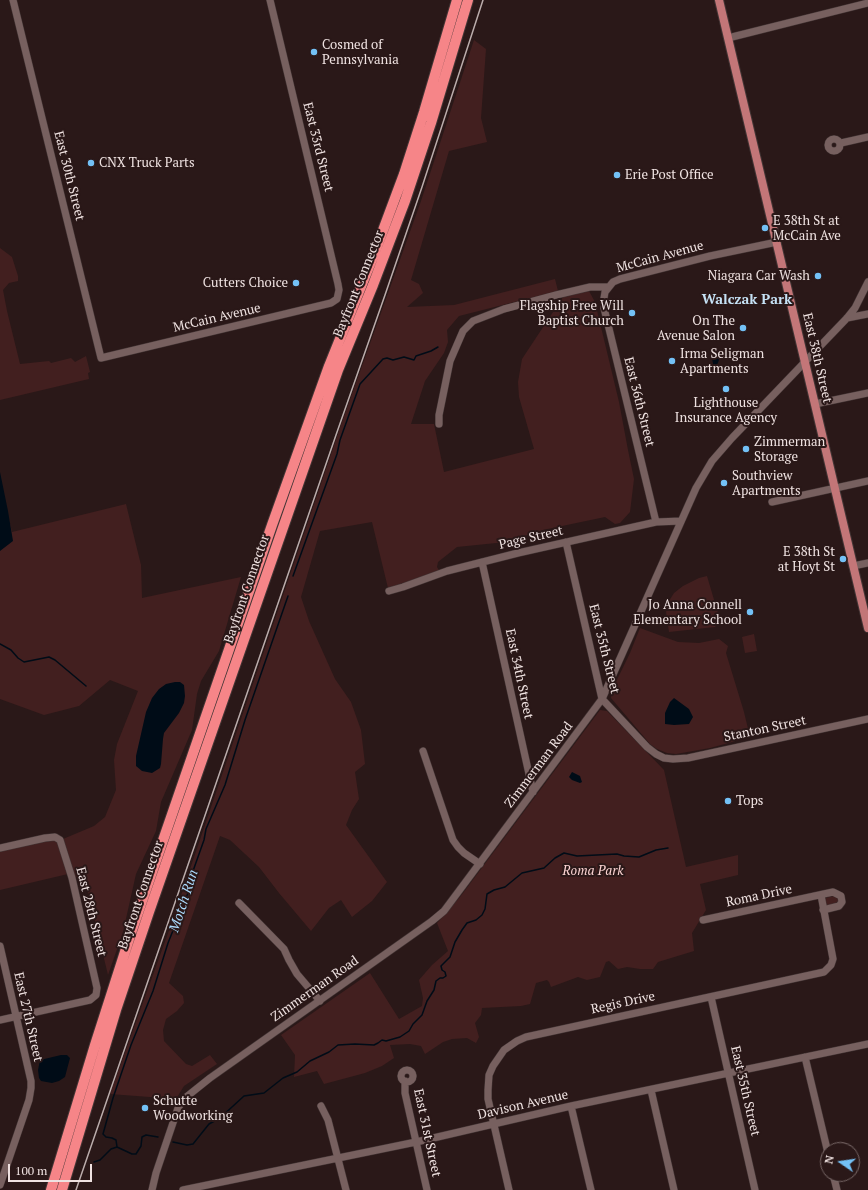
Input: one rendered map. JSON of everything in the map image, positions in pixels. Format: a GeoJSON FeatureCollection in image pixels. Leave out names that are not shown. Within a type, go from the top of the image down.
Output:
{"type":"FeatureCollection","features":[{"type":"Feature","properties":{"kind":"highway","name":"Bayfront Connector"},"geometry":{"type":"LineString","coordinates":[[51,1190],[94,1045],[272,525],[329,366],[373,257],[404,174],[424,112],[456,0]]}},
{"type":"Feature","properties":{"kind":"highway","name":"Bayfront Connector"},"geometry":{"type":"LineString","coordinates":[[62,1190],[106,1042],[147,919],[335,378],[405,201],[432,123],[468,0]]}},
{"type":"Feature","properties":{"kind":"main road","name":"East 38th Street"},"geometry":{"type":"LineString","coordinates":[[719,0],[868,628]]}},
{"type":"Feature","properties":{"kind":"street","name":"East 30th Street"},"geometry":{"type":"LineString","coordinates":[[13,0],[101,358]]}},
{"type":"Feature","properties":{"kind":"street","name":"East 33rd Street"},"geometry":{"type":"LineString","coordinates":[[270,0],[338,284],[339,290],[337,299]]}},
{"type":"Feature","properties":{"kind":"street"},"geometry":{"type":"LineString","coordinates":[[728,38],[868,3]]}},
{"type":"Feature","properties":{"kind":"street"},"geometry":{"type":"LineString","coordinates":[[840,143],[868,136]]}},
{"type":"Feature","properties":{"kind":"street","name":"McCain Avenue"},"geometry":{"type":"LineString","coordinates":[[439,424],[439,415],[448,369],[453,353],[463,331],[473,321],[504,309],[556,295],[590,287],[608,287],[613,282],[620,279],[710,256],[777,242]]}},
{"type":"Feature","properties":{"kind":"street","name":"Zimmerman Road"},"geometry":{"type":"LineString","coordinates":[[152,1190],[156,1173],[178,1108],[185,1098],[210,1078],[320,1001],[444,911],[602,699],[696,488],[712,461],[732,438],[847,318],[868,282]]}},
{"type":"Feature","properties":{"kind":"street","name":"East 36th Street"},"geometry":{"type":"LineString","coordinates":[[608,287],[605,292],[604,308],[656,522]]}},
{"type":"Feature","properties":{"kind":"street","name":"McCain Avenue"},"geometry":{"type":"LineString","coordinates":[[101,358],[331,303],[337,299]]}},
{"type":"Feature","properties":{"kind":"street"},"geometry":{"type":"LineString","coordinates":[[847,318],[868,314]]}},
{"type":"Feature","properties":{"kind":"street"},"geometry":{"type":"LineString","coordinates":[[815,404],[868,393]]}},
{"type":"Feature","properties":{"kind":"street"},"geometry":{"type":"LineString","coordinates":[[772,502],[868,481]]}},
{"type":"Feature","properties":{"kind":"street","name":"Page Street"},"geometry":{"type":"LineString","coordinates":[[389,591],[482,562],[656,522],[681,521]]}},
{"type":"Feature","properties":{"kind":"street","name":"East 35th Street"},"geometry":{"type":"LineString","coordinates":[[566,542],[602,699],[647,747],[656,754],[667,758]]}},
{"type":"Feature","properties":{"kind":"street","name":"East 34th Street"},"geometry":{"type":"LineString","coordinates":[[482,562],[533,792]]}},
{"type":"Feature","properties":{"kind":"street"},"geometry":{"type":"LineString","coordinates":[[853,566],[868,563]]}},
{"type":"Feature","properties":{"kind":"street","name":"Stanton Street"},"geometry":{"type":"LineString","coordinates":[[667,758],[688,758],[868,719]]}},
{"type":"Feature","properties":{"kind":"street"},"geometry":{"type":"LineString","coordinates":[[423,751],[454,840],[464,853],[480,864]]}},
{"type":"Feature","properties":{"kind":"street","name":"East 28th Street"},"geometry":{"type":"LineString","coordinates":[[0,848],[45,838],[57,837],[61,841],[72,878],[96,980],[96,995],[93,998],[83,1002],[16,1016]]}},
{"type":"Feature","properties":{"kind":"street","name":"Roma Drive"},"geometry":{"type":"LineString","coordinates":[[703,920],[835,892],[842,898],[842,902],[838,906],[823,910]]}},
{"type":"Feature","properties":{"kind":"street"},"geometry":{"type":"LineString","coordinates":[[821,895],[823,910]]}},
{"type":"Feature","properties":{"kind":"street"},"geometry":{"type":"LineString","coordinates":[[239,903],[284,950],[288,960],[297,974],[320,1001]]}},
{"type":"Feature","properties":{"kind":"street","name":"Regis Drive"},"geometry":{"type":"LineString","coordinates":[[509,1190],[488,1090],[489,1074],[500,1054],[517,1041],[526,1037],[820,974],[827,969],[832,962],[833,954],[823,910]]}},
{"type":"Feature","properties":{"kind":"street","name":"East 27th Street"},"geometry":{"type":"LineString","coordinates":[[0,946],[31,1081],[31,1094],[0,1185]]}},
{"type":"Feature","properties":{"kind":"street","name":"East 35th Street"},"geometry":{"type":"LineString","coordinates":[[711,997],[755,1190]]}},
{"type":"Feature","properties":{"kind":"street"},"geometry":{"type":"LineString","coordinates":[[0,1020],[16,1016]]}},
{"type":"Feature","properties":{"kind":"street","name":"Davison Avenue"},"geometry":{"type":"LineString","coordinates":[[183,1190],[416,1142],[572,1106],[868,1044]]}},
{"type":"Feature","properties":{"kind":"street"},"geometry":{"type":"LineString","coordinates":[[805,1057],[825,1142]]}},
{"type":"Feature","properties":{"kind":"street","name":"East 31st Street"},"geometry":{"type":"LineString","coordinates":[[405,1081],[405,1092],[427,1190]]}},
{"type":"Feature","properties":{"kind":"street"},"geometry":{"type":"LineString","coordinates":[[651,1090],[674,1190]]}},
{"type":"Feature","properties":{"kind":"street"},"geometry":{"type":"LineString","coordinates":[[321,1106],[328,1120],[346,1190]]}},
{"type":"Feature","properties":{"kind":"street"},"geometry":{"type":"LineString","coordinates":[[572,1106],[591,1190]]}},
{"type":"Feature","properties":{"kind":"green space"},"geometry":{"type":"Polygon","coordinates":[[[474,40],[486,49],[481,118],[487,142],[449,151],[411,280],[419,284],[423,293],[407,307],[454,305],[555,279],[558,291],[459,316],[447,330],[448,342],[444,353],[425,381],[411,424],[434,424],[444,472],[534,449],[519,397],[518,382],[522,359],[563,297],[589,291],[595,302],[619,402],[634,479],[630,512],[620,523],[615,524],[605,517],[543,530],[506,542],[457,547],[438,562],[437,567],[440,572],[388,588],[372,522],[320,531],[301,597],[309,621],[335,679],[351,702],[361,730],[365,764],[355,772],[359,799],[352,810],[346,825],[387,882],[372,901],[352,917],[341,900],[329,908],[311,931],[259,867],[230,840],[220,836],[169,983],[183,996],[184,1003],[177,1011],[166,1019],[163,1030],[164,1041],[186,1064],[192,1066],[210,1055],[217,1064],[184,1086],[176,1099],[110,1094],[171,925],[342,422],[421,201],[474,40]]]}},
{"type":"Feature","properties":{"kind":"green space"},"geometry":{"type":"Polygon","coordinates":[[[0,248],[12,257],[18,276],[18,281],[9,283],[3,290],[20,364],[49,361],[51,363],[71,358],[75,362],[86,356],[90,372],[88,373],[89,379],[0,400],[0,248]]]}},
{"type":"Feature","properties":{"kind":"green space"},"geometry":{"type":"Polygon","coordinates":[[[0,480],[12,532],[126,504],[141,565],[142,598],[241,577],[219,651],[201,681],[197,694],[192,730],[161,802],[156,831],[136,874],[123,932],[108,975],[86,884],[82,879],[73,876],[63,839],[94,826],[105,817],[116,790],[114,760],[117,744],[138,691],[110,680],[79,706],[44,715],[0,699],[0,480]]]}},
{"type":"Feature","properties":{"kind":"green space"},"geometry":{"type":"Polygon","coordinates":[[[707,576],[720,620],[715,627],[669,632],[666,612],[669,601],[674,593],[683,586],[699,578],[707,576]]]}},
{"type":"Feature","properties":{"kind":"green space"},"geometry":{"type":"Polygon","coordinates":[[[640,628],[678,642],[699,643],[719,639],[728,646],[726,653],[750,737],[710,748],[676,754],[667,753],[650,744],[611,698],[612,690],[640,628]]]}},
{"type":"Feature","properties":{"kind":"green space"},"geometry":{"type":"Polygon","coordinates":[[[754,634],[757,651],[745,653],[742,637],[754,634]]]}},
{"type":"Feature","properties":{"kind":"green space","name":"Roma Park"},"geometry":{"type":"Polygon","coordinates":[[[600,710],[607,711],[664,770],[686,867],[738,855],[738,875],[700,884],[706,910],[692,933],[694,951],[658,962],[653,969],[627,967],[618,969],[609,961],[606,962],[600,977],[587,980],[578,977],[551,987],[547,980],[536,983],[530,1004],[521,1006],[482,1008],[481,1015],[475,1023],[479,1037],[476,1043],[467,1038],[452,1039],[443,1042],[425,1054],[421,1046],[410,1044],[390,1045],[394,1058],[382,1066],[365,1073],[324,1084],[317,1071],[294,1077],[295,1055],[281,1035],[370,973],[399,1019],[422,1006],[423,998],[419,980],[432,965],[448,951],[437,923],[460,897],[600,710]]]}},
{"type":"Feature","properties":{"kind":"green space"},"geometry":{"type":"Polygon","coordinates":[[[52,840],[58,842],[68,874],[0,890],[0,851],[52,840]]]}},
{"type":"Feature","properties":{"kind":"green space"},"geometry":{"type":"Polygon","coordinates":[[[834,896],[838,899],[838,902],[826,906],[825,898],[834,896]]]}},
{"type":"Feature","properties":{"kind":"shaded area"},"geometry":{"type":"Polygon","coordinates":[[[716,351],[719,360],[714,369],[711,353],[716,351]]]}},
{"type":"Feature","properties":{"kind":"shaded area"},"geometry":{"type":"Polygon","coordinates":[[[0,472],[13,541],[0,551],[0,472]]]}},
{"type":"Feature","properties":{"kind":"shaded area"},"geometry":{"type":"Polygon","coordinates":[[[180,682],[184,685],[184,703],[179,713],[164,733],[160,768],[152,773],[142,771],[136,766],[136,756],[146,712],[152,698],[159,689],[166,684],[180,682]]]}},
{"type":"Feature","properties":{"kind":"shaded area"},"geometry":{"type":"Polygon","coordinates":[[[674,698],[689,709],[693,717],[689,724],[665,724],[665,713],[670,702],[674,698]]]}},
{"type":"Feature","properties":{"kind":"shaded area"},"geometry":{"type":"Polygon","coordinates":[[[572,772],[580,776],[582,782],[580,783],[572,780],[569,777],[572,772]]]}},
{"type":"Feature","properties":{"kind":"shaded area"},"geometry":{"type":"Polygon","coordinates":[[[67,1055],[70,1058],[65,1077],[52,1083],[41,1081],[38,1070],[40,1060],[67,1055]]]}},
{"type":"Feature","properties":{"kind":"waterway"},"geometry":{"type":"LineString","coordinates":[[293,576],[337,454],[340,440],[360,384],[383,359],[387,358],[393,360],[404,357],[414,360],[416,356],[438,347]]}},
{"type":"Feature","properties":{"kind":"waterway","name":"Motch Run"},"geometry":{"type":"LineString","coordinates":[[117,1147],[116,1140],[106,1137],[103,1134],[113,1098],[131,1045],[153,991],[168,943],[188,893],[206,829],[225,785],[245,720],[288,596]]}},
{"type":"Feature","properties":{"kind":"waterway"},"geometry":{"type":"LineString","coordinates":[[0,644],[11,650],[24,662],[49,657],[55,660],[86,686]]}},
{"type":"Feature","properties":{"kind":"waterway","name":"Motch Run"},"geometry":{"type":"LineString","coordinates":[[173,1142],[187,1145],[193,1144],[209,1124],[220,1118],[244,1096],[264,1093],[283,1078],[297,1072],[310,1061],[329,1052],[338,1045],[374,1045],[382,1040],[386,1041],[400,1037],[409,1031],[413,1024],[422,1015],[427,1001],[434,990],[436,981],[446,976],[441,966],[450,957],[455,942],[462,930],[467,923],[476,920],[482,915],[485,909],[487,894],[505,887],[522,873],[544,868],[555,858],[564,853],[577,856],[617,854],[639,857],[656,850],[668,848]]}},
{"type":"Feature","properties":{"kind":"waterway","name":"Motch Run"},"geometry":{"type":"LineString","coordinates":[[117,1147],[132,1154],[136,1154],[141,1146],[142,1137],[146,1135],[158,1137]]}},
{"type":"Feature","properties":{"kind":"waterway"},"geometry":{"type":"LineString","coordinates":[[94,1162],[100,1160],[111,1149],[117,1147]]}},
{"type":"Feature","properties":{"kind":"railway"},"geometry":{"type":"LineString","coordinates":[[76,1190],[422,187],[483,0]]}},
{"type":"Feature","properties":{"kind":"place","name":"Cosmed of Pennsylvania"},"geometry":{"type":"Point","coordinates":[314,52]}},
{"type":"Feature","properties":{"kind":"place","name":"CNX Truck Parts"},"geometry":{"type":"Point","coordinates":[91,163]}},
{"type":"Feature","properties":{"kind":"place","name":"Erie Post Office"},"geometry":{"type":"Point","coordinates":[617,175]}},
{"type":"Feature","properties":{"kind":"place","name":"E 38th St at McCain Ave"},"geometry":{"type":"Point","coordinates":[765,228]}},
{"type":"Feature","properties":{"kind":"place","name":"Niagara Car Wash"},"geometry":{"type":"Point","coordinates":[818,276]}},
{"type":"Feature","properties":{"kind":"place","name":"Cutters Choice"},"geometry":{"type":"Point","coordinates":[296,283]}},
{"type":"Feature","properties":{"kind":"place","name":"Flagship Free Will Baptist Church"},"geometry":{"type":"Point","coordinates":[632,313]}},
{"type":"Feature","properties":{"kind":"place","name":"On The Avenue Salon"},"geometry":{"type":"Point","coordinates":[743,328]}},
{"type":"Feature","properties":{"kind":"place","name":"Irma Seligman Apartments"},"geometry":{"type":"Point","coordinates":[672,361]}},
{"type":"Feature","properties":{"kind":"place","name":"Lighthouse Insurance Agency"},"geometry":{"type":"Point","coordinates":[726,389]}},
{"type":"Feature","properties":{"kind":"place","name":"Zimmerman Storage"},"geometry":{"type":"Point","coordinates":[746,449]}},
{"type":"Feature","properties":{"kind":"place","name":"Southview Apartments"},"geometry":{"type":"Point","coordinates":[724,483]}},
{"type":"Feature","properties":{"kind":"place","name":"E 38th St at Hoyt St"},"geometry":{"type":"Point","coordinates":[843,559]}},
{"type":"Feature","properties":{"kind":"place","name":"Jo Anna Connell Elementary School"},"geometry":{"type":"Point","coordinates":[750,612]}},
{"type":"Feature","properties":{"kind":"place","name":"Tops"},"geometry":{"type":"Point","coordinates":[728,801]}},
{"type":"Feature","properties":{"kind":"place","name":"Schutte Woodworking"},"geometry":{"type":"Point","coordinates":[145,1108]}},
{"type":"Feature","properties":{"kind":"district","name":"Walczak Park"},"geometry":{"type":"Point","coordinates":[747,300]}}]}
